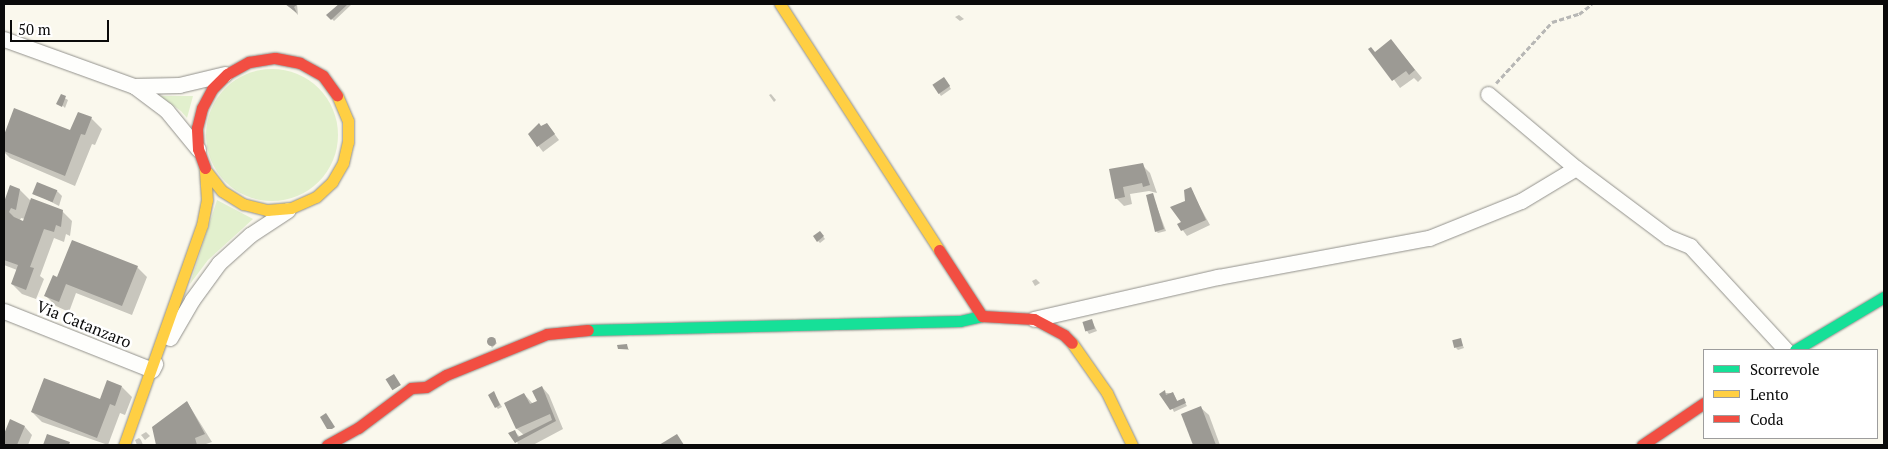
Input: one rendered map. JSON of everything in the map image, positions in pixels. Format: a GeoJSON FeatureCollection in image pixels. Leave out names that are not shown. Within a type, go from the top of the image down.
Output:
{"type":"FeatureCollection","features":[{"type":"Feature","properties":{"kind":"street"},"geometry":{"type":"LineString","coordinates":[[780,4],[982,316]]}},
{"type":"Feature","properties":{"kind":"street"},"geometry":{"type":"LineString","coordinates":[[4,39],[134,86],[166,110],[198,149],[207,172],[222,191],[243,204],[267,210],[291,208]]}},
{"type":"Feature","properties":{"kind":"street"},"geometry":{"type":"LineString","coordinates":[[134,86],[179,85],[226,74],[249,62],[275,58],[292,61],[323,76],[339,96],[348,121],[348,142],[343,163],[332,182],[316,196],[291,208],[250,235],[219,264],[192,300],[152,370]]}},
{"type":"Feature","properties":{"kind":"street"},"geometry":{"type":"LineString","coordinates":[[198,149],[197,128],[202,108],[212,89],[226,74]]}},
{"type":"Feature","properties":{"kind":"street"},"geometry":{"type":"LineString","coordinates":[[1488,94],[1576,168],[1668,237],[1690,246],[1785,349]]}},
{"type":"Feature","properties":{"kind":"street"},"geometry":{"type":"LineString","coordinates":[[327,445],[358,428],[412,388],[426,387],[446,375],[547,334],[602,328],[960,321],[982,316],[1034,319],[1218,277],[1429,238],[1521,201],[1576,168]]}},
{"type":"Feature","properties":{"kind":"street"},"geometry":{"type":"LineString","coordinates":[[124,445],[202,225],[208,200],[207,172]]}},
{"type":"Feature","properties":{"kind":"street"},"geometry":{"type":"LineString","coordinates":[[1796,349],[1884,297]]}},
{"type":"Feature","properties":{"kind":"street","name":"Via Catanzaro"},"geometry":{"type":"LineString","coordinates":[[4,311],[152,370]]}},
{"type":"Feature","properties":{"kind":"street"},"geometry":{"type":"LineString","coordinates":[[1034,319],[1064,336],[1078,350],[1107,393],[1132,445]]}},
{"type":"Feature","properties":{"kind":"street"},"geometry":{"type":"LineString","coordinates":[[1642,445],[1703,404]]}},
{"type":"Feature","properties":{"kind":"path"},"geometry":{"type":"LineString","coordinates":[[1488,94],[1552,22],[1579,14],[1592,4]]}},
{"type":"Feature","properties":{"kind":"green space"},"geometry":{"type":"Polygon","coordinates":[[[272,69],[285,70],[297,74],[319,88],[333,110],[337,122],[337,148],[333,160],[319,182],[297,196],[285,200],[272,201],[259,200],[247,196],[225,182],[211,160],[207,148],[206,135],[207,122],[211,110],[225,88],[247,74],[259,70],[272,69]]]}},
{"type":"Feature","properties":{"kind":"green space"},"geometry":{"type":"Polygon","coordinates":[[[160,96],[193,96],[187,118],[181,111],[160,96]]]}},
{"type":"Feature","properties":{"kind":"green space"},"geometry":{"type":"Polygon","coordinates":[[[217,200],[253,219],[208,260],[190,284],[217,200]]]}},
{"type":"Feature","properties":{"kind":"building"},"geometry":{"type":"Polygon","coordinates":[[[285,4],[298,4],[294,7],[297,13],[285,4]]]}},
{"type":"Feature","properties":{"kind":"building"},"geometry":{"type":"Polygon","coordinates":[[[339,4],[348,4],[331,20],[326,15],[339,4]]]}},
{"type":"Feature","properties":{"kind":"building"},"geometry":{"type":"Polygon","coordinates":[[[1391,39],[1415,70],[1409,75],[1406,71],[1392,81],[1368,49],[1371,47],[1375,52],[1391,39]]]}},
{"type":"Feature","properties":{"kind":"building"},"geometry":{"type":"Polygon","coordinates":[[[944,77],[950,86],[939,94],[932,85],[944,77]]]}},
{"type":"Feature","properties":{"kind":"building"},"geometry":{"type":"Polygon","coordinates":[[[61,94],[66,96],[62,107],[56,104],[61,94]]]}},
{"type":"Feature","properties":{"kind":"building"},"geometry":{"type":"Polygon","coordinates":[[[14,108],[70,130],[78,112],[92,117],[85,135],[81,134],[65,176],[4,151],[4,135],[14,108]]]}},
{"type":"Feature","properties":{"kind":"building"},"geometry":{"type":"Polygon","coordinates":[[[539,123],[541,126],[547,123],[555,134],[537,147],[528,134],[539,123]]]}},
{"type":"Feature","properties":{"kind":"building"},"geometry":{"type":"Polygon","coordinates":[[[1143,163],[1150,185],[1143,187],[1142,183],[1123,187],[1125,197],[1115,199],[1109,169],[1143,163]]]}},
{"type":"Feature","properties":{"kind":"building"},"geometry":{"type":"Polygon","coordinates":[[[37,182],[57,190],[53,202],[32,194],[37,182]]]}},
{"type":"Feature","properties":{"kind":"building"},"geometry":{"type":"Polygon","coordinates":[[[10,185],[20,189],[16,210],[11,208],[9,212],[14,217],[23,221],[31,198],[63,210],[61,227],[56,225],[54,232],[44,229],[30,267],[34,268],[26,290],[11,284],[18,265],[4,260],[4,202],[10,185]]]}},
{"type":"Feature","properties":{"kind":"building"},"geometry":{"type":"Polygon","coordinates":[[[1191,187],[1206,220],[1181,231],[1177,224],[1181,222],[1170,207],[1185,201],[1184,190],[1191,187]]]}},
{"type":"Feature","properties":{"kind":"building"},"geometry":{"type":"Polygon","coordinates":[[[1153,193],[1164,229],[1155,232],[1146,195],[1153,193]]]}},
{"type":"Feature","properties":{"kind":"building"},"geometry":{"type":"Polygon","coordinates":[[[820,231],[824,236],[817,242],[813,236],[820,231]]]}},
{"type":"Feature","properties":{"kind":"building"},"geometry":{"type":"Polygon","coordinates":[[[72,240],[138,266],[122,306],[66,284],[59,302],[44,296],[53,275],[57,277],[72,240]]]}},
{"type":"Feature","properties":{"kind":"building"},"geometry":{"type":"Polygon","coordinates":[[[1092,319],[1095,329],[1085,331],[1082,322],[1092,319]]]}},
{"type":"Feature","properties":{"kind":"building"},"geometry":{"type":"Polygon","coordinates":[[[491,336],[496,341],[491,346],[486,341],[491,336]]]}},
{"type":"Feature","properties":{"kind":"building"},"geometry":{"type":"Polygon","coordinates":[[[1461,338],[1463,346],[1454,348],[1452,340],[1461,338]]]}},
{"type":"Feature","properties":{"kind":"building"},"geometry":{"type":"Polygon","coordinates":[[[627,344],[628,349],[618,349],[617,345],[627,344]]]}},
{"type":"Feature","properties":{"kind":"building"},"geometry":{"type":"Polygon","coordinates":[[[394,374],[401,385],[392,390],[386,379],[394,374]]]}},
{"type":"Feature","properties":{"kind":"building"},"geometry":{"type":"Polygon","coordinates":[[[44,378],[100,399],[107,380],[122,386],[115,406],[110,404],[97,438],[31,412],[44,378]]]}},
{"type":"Feature","properties":{"kind":"building"},"geometry":{"type":"Polygon","coordinates":[[[542,386],[556,421],[515,443],[508,433],[515,430],[518,437],[552,420],[550,414],[516,429],[504,403],[524,393],[530,404],[537,401],[532,391],[542,386]]]}},
{"type":"Feature","properties":{"kind":"building"},"geometry":{"type":"Polygon","coordinates":[[[1165,390],[1166,395],[1173,392],[1177,401],[1184,398],[1186,403],[1170,410],[1159,394],[1165,390]]]}},
{"type":"Feature","properties":{"kind":"building"},"geometry":{"type":"Polygon","coordinates":[[[494,391],[500,405],[495,408],[488,395],[494,391]]]}},
{"type":"Feature","properties":{"kind":"building"},"geometry":{"type":"Polygon","coordinates":[[[187,401],[205,434],[195,438],[197,445],[156,445],[152,427],[187,401]]]}},
{"type":"Feature","properties":{"kind":"building"},"geometry":{"type":"Polygon","coordinates":[[[1201,406],[1216,445],[1193,445],[1181,414],[1201,406]]]}},
{"type":"Feature","properties":{"kind":"building"},"geometry":{"type":"Polygon","coordinates":[[[326,413],[335,427],[332,429],[327,429],[320,417],[326,413]]]}},
{"type":"Feature","properties":{"kind":"building"},"geometry":{"type":"Polygon","coordinates":[[[10,419],[25,426],[17,445],[4,445],[4,434],[10,419]]]}},
{"type":"Feature","properties":{"kind":"building"},"geometry":{"type":"Polygon","coordinates":[[[47,434],[70,442],[69,445],[43,445],[47,434]]]}},
{"type":"Feature","properties":{"kind":"building"},"geometry":{"type":"Polygon","coordinates":[[[677,434],[684,445],[659,445],[677,434]]]}},
{"type":"Feature","properties":{"kind":"traffic: fast"},"geometry":{"type":"LineString","coordinates":[[1797,349],[1884,297]]}},
{"type":"Feature","properties":{"kind":"traffic: fast"},"geometry":{"type":"LineString","coordinates":[[588,330],[960,321],[982,316]]}},
{"type":"Feature","properties":{"kind":"traffic: slow"},"geometry":{"type":"LineString","coordinates":[[780,4],[939,250]]}},
{"type":"Feature","properties":{"kind":"traffic: slow"},"geometry":{"type":"LineString","coordinates":[[207,172],[222,191],[243,204],[267,210],[291,208],[316,197],[332,182],[343,163],[348,142],[348,121],[337,95]]}},
{"type":"Feature","properties":{"kind":"traffic: slow"},"geometry":{"type":"LineString","coordinates":[[124,445],[202,225],[207,200],[205,168]]}},
{"type":"Feature","properties":{"kind":"traffic: slow"},"geometry":{"type":"LineString","coordinates":[[1072,343],[1107,393],[1132,445]]}},
{"type":"Feature","properties":{"kind":"traffic: jam"},"geometry":{"type":"LineString","coordinates":[[205,168],[198,149],[197,128],[202,108],[212,89],[227,74],[249,62],[275,58],[300,63],[323,76],[337,95]]}},
{"type":"Feature","properties":{"kind":"traffic: jam"},"geometry":{"type":"LineString","coordinates":[[939,250],[982,316],[1034,319],[1064,335],[1072,343]]}},
{"type":"Feature","properties":{"kind":"traffic: jam"},"geometry":{"type":"LineString","coordinates":[[327,445],[358,428],[411,388],[426,387],[446,375],[547,334],[588,330]]}},
{"type":"Feature","properties":{"kind":"traffic: jam"},"geometry":{"type":"LineString","coordinates":[[1642,445],[1703,404]]}}]}
